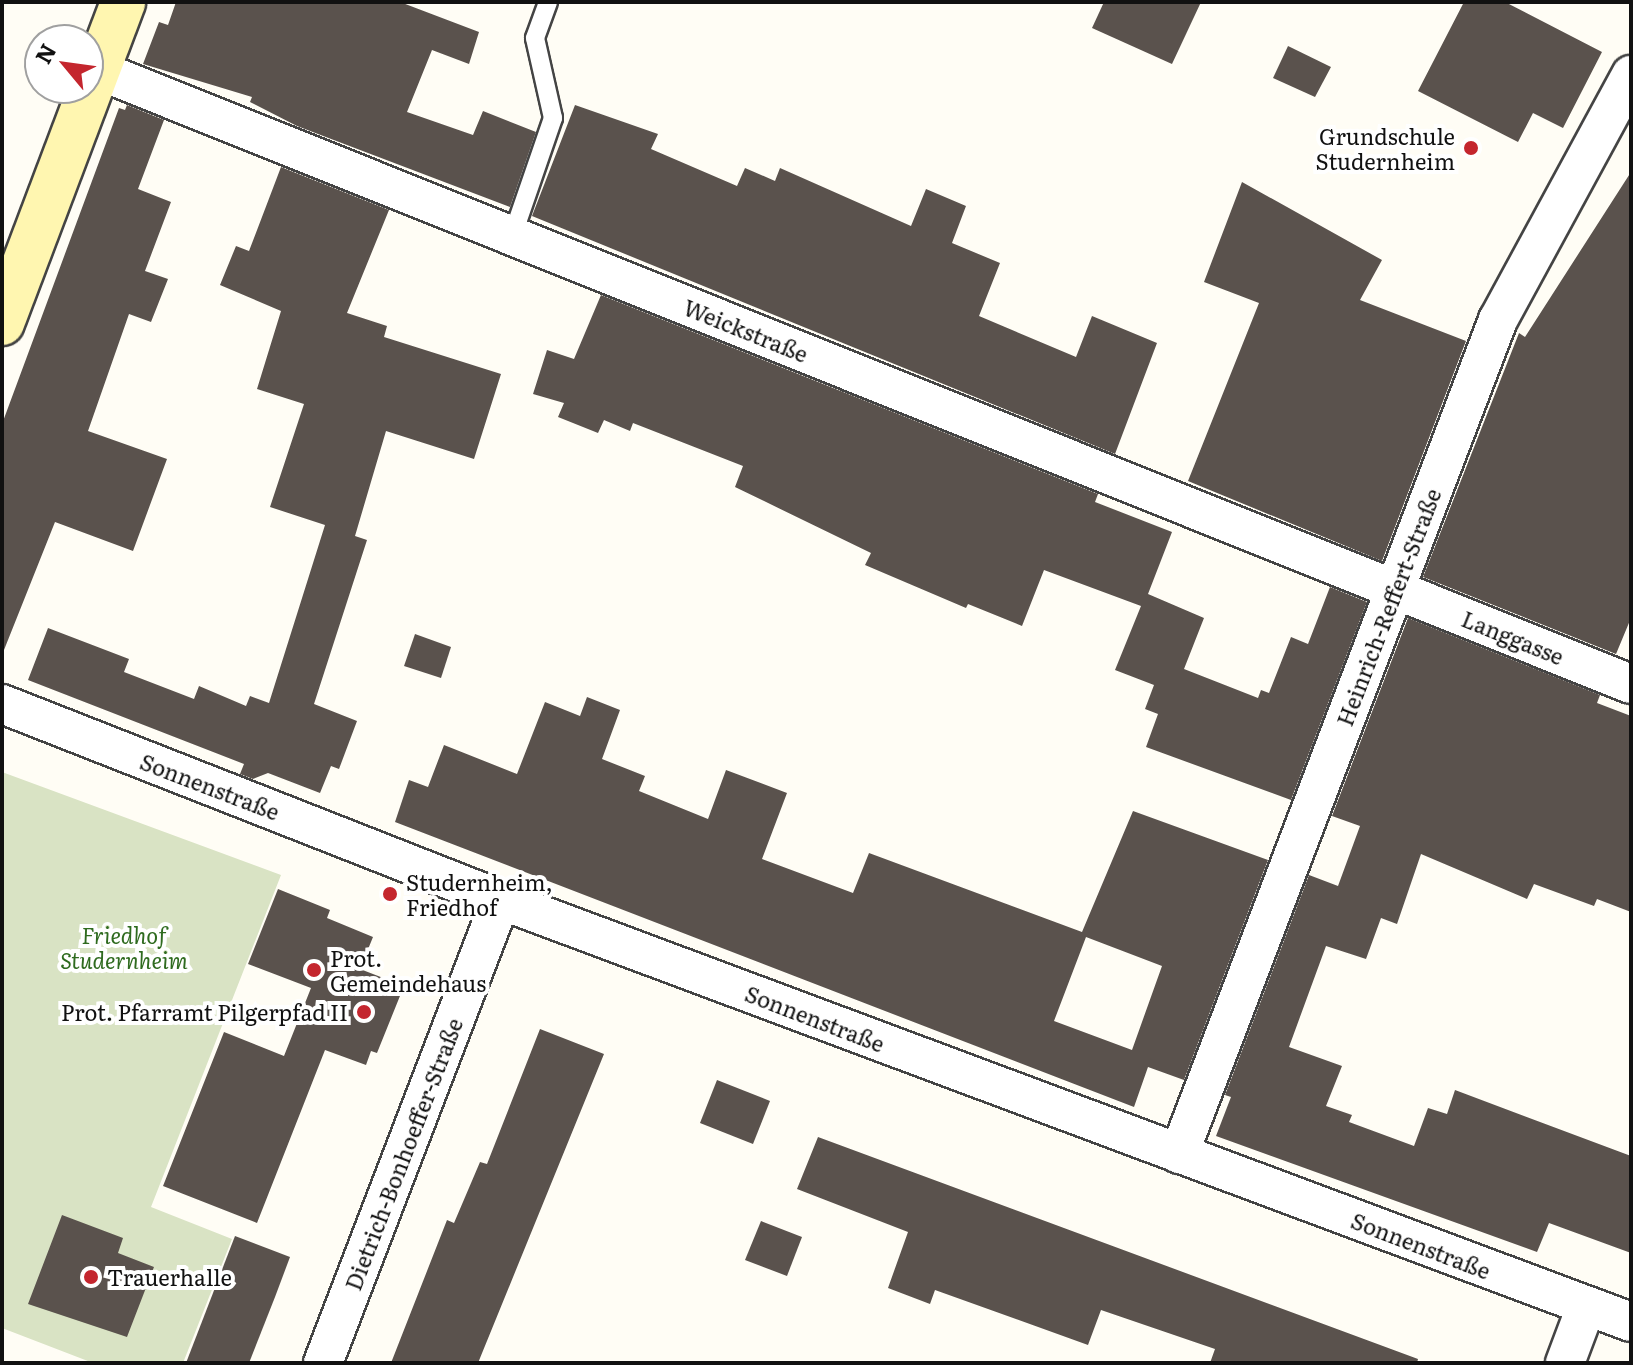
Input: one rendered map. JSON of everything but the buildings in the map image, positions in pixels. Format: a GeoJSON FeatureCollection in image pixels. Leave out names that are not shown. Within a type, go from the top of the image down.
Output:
{"type":"FeatureCollection","features":[{"type":"Feature","properties":{"kind":"street"},"geometry":{"type":"LineString","coordinates":[[104,54],[123,2]]}},
{"type":"Feature","properties":{"kind":"street","name":"Weickstraße"},"geometry":{"type":"LineString","coordinates":[[104,72],[1395,589]]}},
{"type":"Feature","properties":{"kind":"street","name":"Heinrich-Reffert-Straße"},"geometry":{"type":"LineString","coordinates":[[1179,1154],[1498,320],[1631,75]]}},
{"type":"Feature","properties":{"kind":"street"},"geometry":{"type":"LineString","coordinates":[[2,323],[85,104]]}},
{"type":"Feature","properties":{"kind":"street","name":"Langgasse"},"geometry":{"type":"LineString","coordinates":[[1395,589],[1631,684]]}},
{"type":"Feature","properties":{"kind":"street","name":"Sonnenstraße"},"geometry":{"type":"LineString","coordinates":[[2,704],[501,900],[1631,1322]]}},
{"type":"Feature","properties":{"kind":"street","name":"Dietrich-Bonhoeffer-Straße"},"geometry":{"type":"LineString","coordinates":[[323,1363],[501,900]]}},
{"type":"Feature","properties":{"kind":"street"},"geometry":{"type":"LineString","coordinates":[[1565,1363],[1586,1307]]}},
{"type":"Feature","properties":{"kind":"lane"},"geometry":{"type":"LineString","coordinates":[[512,237],[553,118],[535,38],[548,2]]}},
{"type":"Feature","properties":{"kind":"green space","name":"Friedhof Studernheim"},"geometry":{"type":"Polygon","coordinates":[[[2,772],[281,875],[151,1207],[232,1239],[183,1363],[93,1363],[2,1328],[2,772]]]}},
{"type":"Feature","properties":{"kind":"place","name":"Grundschule Studernheim"},"geometry":{"type":"Point","coordinates":[1471,148]}},
{"type":"Feature","properties":{"kind":"place","name":"Studernheim, Friedhof"},"geometry":{"type":"Point","coordinates":[390,894]}},
{"type":"Feature","properties":{"kind":"place","name":"Prot. Gemeindehaus"},"geometry":{"type":"Point","coordinates":[314,970]}},
{"type":"Feature","properties":{"kind":"place","name":"Prot. Pfarramt Pilgerpfad II"},"geometry":{"type":"Point","coordinates":[364,1012]}},
{"type":"Feature","properties":{"kind":"place","name":"Trauerhalle"},"geometry":{"type":"Point","coordinates":[91,1277]}}]}
